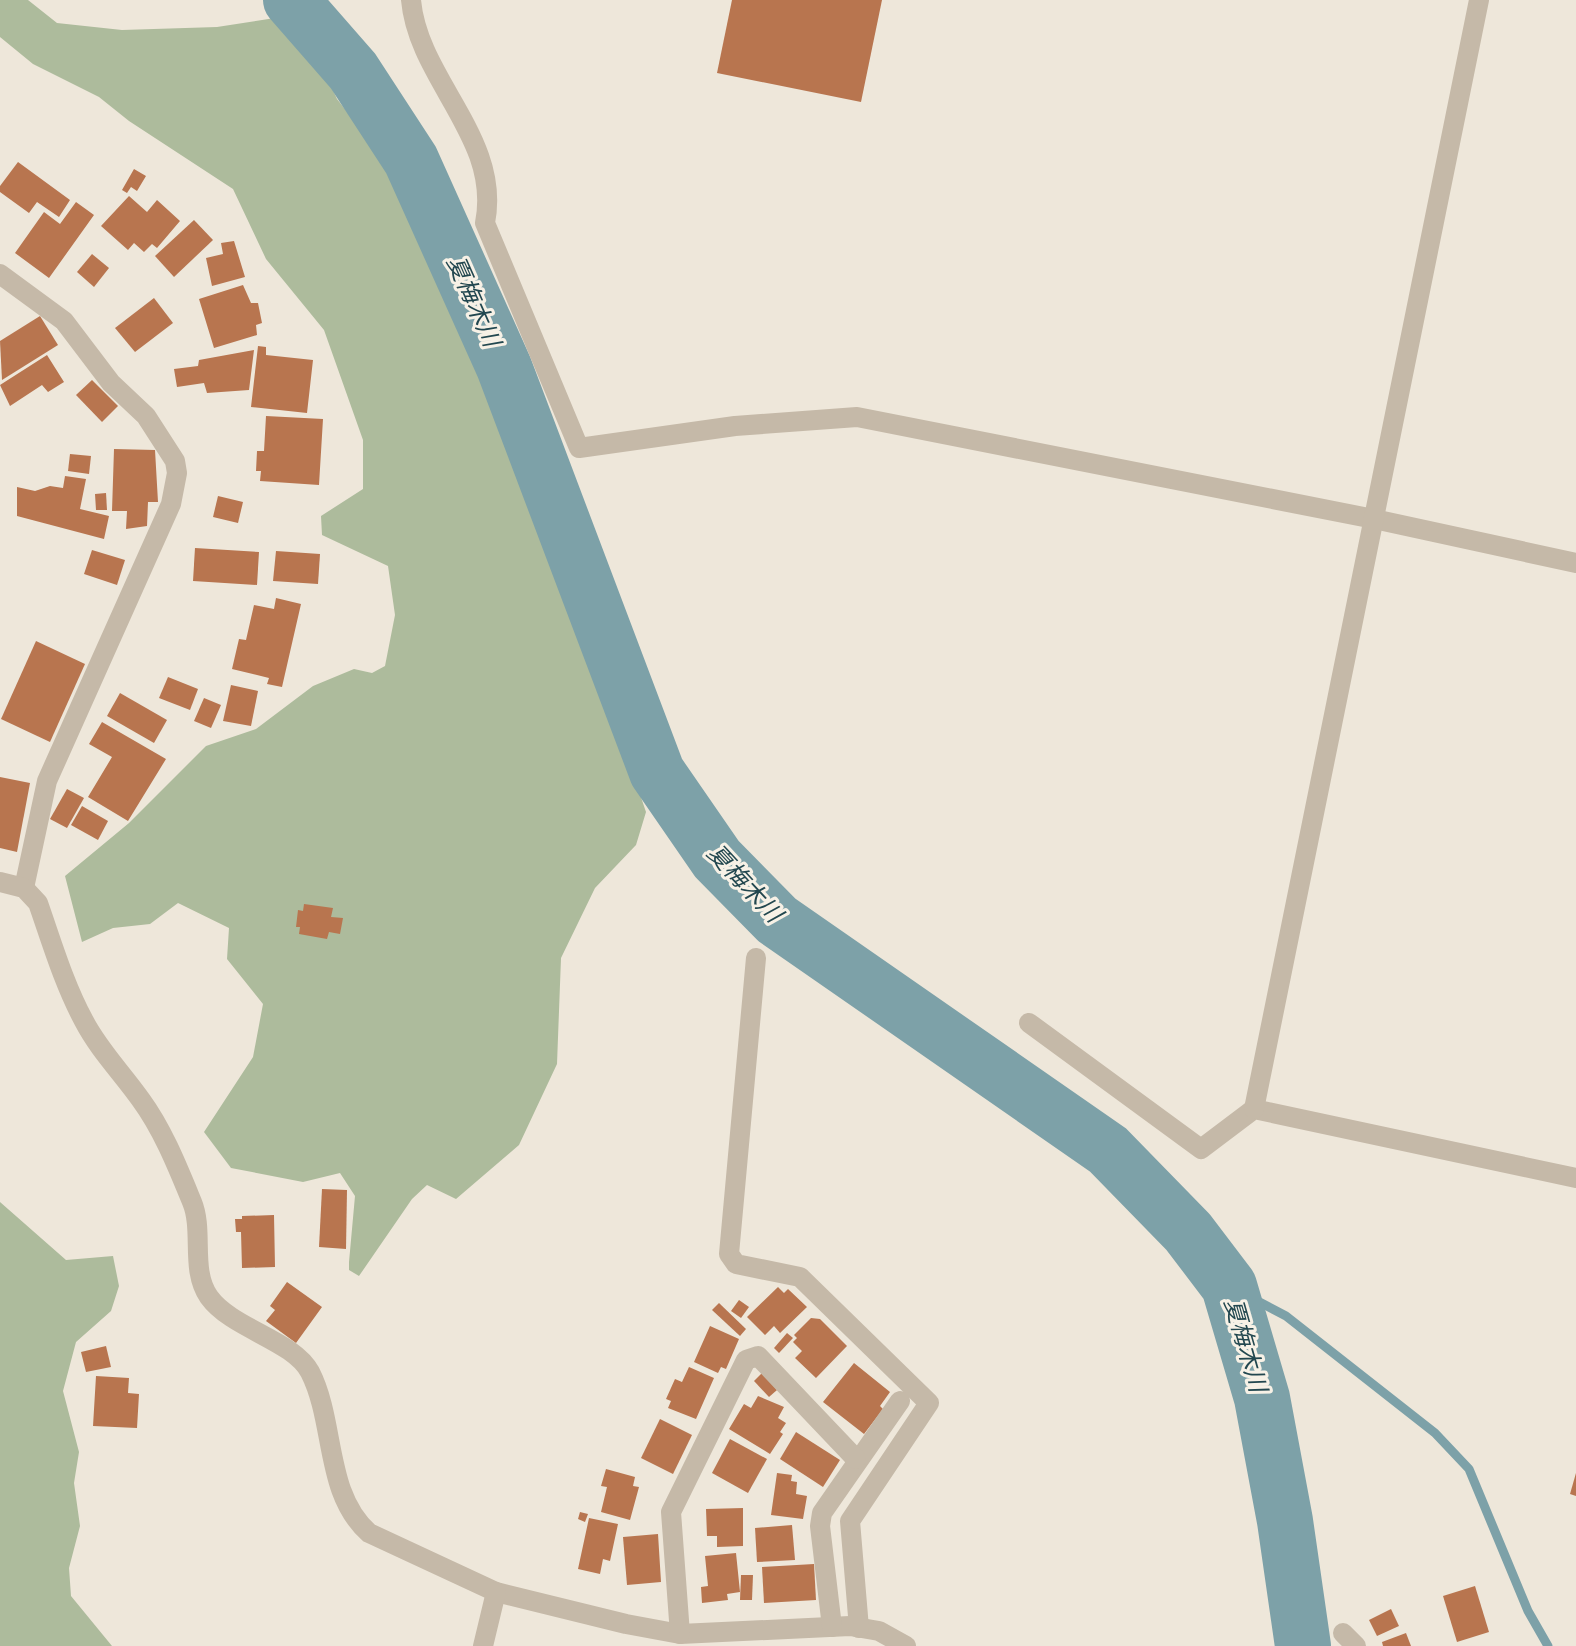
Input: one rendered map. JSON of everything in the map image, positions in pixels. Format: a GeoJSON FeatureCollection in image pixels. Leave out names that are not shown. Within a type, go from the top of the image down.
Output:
{"type":"FeatureCollection","features":[{"type":"Feature","properties":{"kind":"street"},"geometry":{"type":"LineString","coordinates":[[411,0],[416,30],[459,110],[482,163],[489,191],[485,223],[579,448],[735,426],[857,417],[1374,519],[1576,563]]}},
{"type":"Feature","properties":{"kind":"street"},"geometry":{"type":"LineString","coordinates":[[1029,1023],[1201,1149],[1254,1109],[1479,0]]}},
{"type":"Feature","properties":{"kind":"street"},"geometry":{"type":"LineString","coordinates":[[0,274],[64,321],[111,383],[146,416],[167,447],[177,473],[171,504],[47,781],[24,888]]}},
{"type":"Feature","properties":{"kind":"street"},"geometry":{"type":"LineString","coordinates":[[0,882],[24,888],[38,903],[84,1021],[143,1102],[173,1159],[194,1207],[205,1290],[233,1320],[307,1367],[321,1399],[340,1486],[354,1520],[369,1533],[496,1592],[680,1634],[859,1628],[879,1631],[906,1646]]}},
{"type":"Feature","properties":{"kind":"street"},"geometry":{"type":"LineString","coordinates":[[756,958],[729,1254],[736,1264],[788,1272],[800,1277],[929,1403],[850,1521],[859,1628]]}},
{"type":"Feature","properties":{"kind":"street"},"geometry":{"type":"LineString","coordinates":[[1254,1109],[1576,1178]]}},
{"type":"Feature","properties":{"kind":"street"},"geometry":{"type":"LineString","coordinates":[[680,1634],[671,1512],[746,1360],[758,1356],[856,1459]]}},
{"type":"Feature","properties":{"kind":"street"},"geometry":{"type":"LineString","coordinates":[[832,1627],[820,1526],[822,1513],[856,1459],[900,1401]]}},
{"type":"Feature","properties":{"kind":"street"},"geometry":{"type":"LineString","coordinates":[[483,1646],[496,1592]]}},
{"type":"Feature","properties":{"kind":"green space"},"geometry":{"type":"Polygon","coordinates":[[[0,0],[28,0],[57,23],[122,30],[217,27],[275,18],[317,56],[337,99],[420,205],[541,504],[646,812],[636,845],[595,888],[561,958],[557,1064],[519,1145],[456,1199],[427,1185],[412,1199],[359,1276],[349,1270],[355,1196],[340,1173],[303,1182],[231,1168],[204,1132],[253,1057],[263,1004],[227,959],[229,928],[178,903],[150,924],[113,928],[82,942],[65,876],[129,823],[206,746],[256,729],[313,686],[354,669],[372,673],[385,666],[395,615],[388,566],[322,535],[321,516],[363,489],[363,440],[324,330],[266,259],[233,189],[129,121],[99,97],[33,64],[0,37],[0,0]]]}},
{"type":"Feature","properties":{"kind":"green space"},"geometry":{"type":"Polygon","coordinates":[[[0,1202],[66,1260],[113,1256],[119,1286],[111,1311],[76,1342],[63,1391],[79,1452],[74,1483],[80,1526],[69,1568],[71,1596],[112,1646],[0,1646],[0,1202]]]}},
{"type":"Feature","properties":{"kind":"building"},"geometry":{"type":"Polygon","coordinates":[[[732,0],[882,0],[861,102],[717,73],[732,0]]]}},
{"type":"Feature","properties":{"kind":"building"},"geometry":{"type":"Polygon","coordinates":[[[18,162],[70,200],[59,217],[37,202],[29,213],[0,192],[0,186],[18,162]]]}},
{"type":"Feature","properties":{"kind":"building"},"geometry":{"type":"Polygon","coordinates":[[[134,169],[146,176],[137,191],[131,187],[127,193],[122,190],[134,169]]]}},
{"type":"Feature","properties":{"kind":"building"},"geometry":{"type":"Polygon","coordinates":[[[129,196],[147,212],[157,200],[180,221],[157,248],[152,244],[144,252],[134,243],[128,250],[101,226],[129,196]]]}},
{"type":"Feature","properties":{"kind":"building"},"geometry":{"type":"Polygon","coordinates":[[[76,202],[94,215],[49,278],[15,253],[44,212],[60,224],[76,202]]]}},
{"type":"Feature","properties":{"kind":"building"},"geometry":{"type":"Polygon","coordinates":[[[194,220],[213,240],[174,277],[155,256],[194,220]]]}},
{"type":"Feature","properties":{"kind":"building"},"geometry":{"type":"Polygon","coordinates":[[[234,241],[245,277],[212,286],[206,258],[223,254],[221,243],[234,241]]]}},
{"type":"Feature","properties":{"kind":"building"},"geometry":{"type":"Polygon","coordinates":[[[92,254],[109,268],[94,287],[77,272],[92,254]]]}},
{"type":"Feature","properties":{"kind":"building"},"geometry":{"type":"Polygon","coordinates":[[[243,285],[251,303],[258,303],[262,323],[256,325],[257,335],[214,348],[199,299],[243,285]]]}},
{"type":"Feature","properties":{"kind":"building"},"geometry":{"type":"Polygon","coordinates":[[[154,298],[173,323],[135,352],[115,328],[154,298]]]}},
{"type":"Feature","properties":{"kind":"building"},"geometry":{"type":"Polygon","coordinates":[[[40,316],[58,345],[2,380],[0,341],[40,316]]]}},
{"type":"Feature","properties":{"kind":"building"},"geometry":{"type":"Polygon","coordinates":[[[258,346],[266,347],[266,355],[313,360],[307,413],[251,407],[258,346]]]}},
{"type":"Feature","properties":{"kind":"building"},"geometry":{"type":"Polygon","coordinates":[[[254,350],[249,390],[207,393],[204,383],[177,387],[174,369],[198,366],[199,360],[254,350]]]}},
{"type":"Feature","properties":{"kind":"building"},"geometry":{"type":"Polygon","coordinates":[[[47,355],[64,382],[48,392],[42,385],[10,406],[0,385],[47,355]]]}},
{"type":"Feature","properties":{"kind":"building"},"geometry":{"type":"Polygon","coordinates":[[[92,380],[118,406],[102,422],[76,395],[92,380]]]}},
{"type":"Feature","properties":{"kind":"building"},"geometry":{"type":"Polygon","coordinates":[[[266,416],[323,419],[319,485],[260,481],[261,471],[256,471],[257,451],[264,451],[266,416]]]}},
{"type":"Feature","properties":{"kind":"building"},"geometry":{"type":"Polygon","coordinates":[[[114,449],[155,450],[158,502],[148,502],[147,526],[126,529],[127,511],[112,511],[114,449]]]}},
{"type":"Feature","properties":{"kind":"building"},"geometry":{"type":"Polygon","coordinates":[[[70,454],[91,456],[89,474],[68,471],[70,454]]]}},
{"type":"Feature","properties":{"kind":"building"},"geometry":{"type":"Polygon","coordinates":[[[65,476],[86,479],[80,509],[109,516],[104,539],[17,516],[17,487],[35,491],[50,486],[63,488],[65,476]]]}},
{"type":"Feature","properties":{"kind":"building"},"geometry":{"type":"Polygon","coordinates":[[[106,493],[107,510],[96,510],[95,494],[106,493]]]}},
{"type":"Feature","properties":{"kind":"building"},"geometry":{"type":"Polygon","coordinates":[[[218,496],[243,502],[238,523],[213,517],[218,496]]]}},
{"type":"Feature","properties":{"kind":"building"},"geometry":{"type":"Polygon","coordinates":[[[195,548],[259,552],[257,585],[193,581],[195,548]]]}},
{"type":"Feature","properties":{"kind":"building"},"geometry":{"type":"Polygon","coordinates":[[[92,550],[125,560],[117,585],[84,574],[92,550]]]}},
{"type":"Feature","properties":{"kind":"building"},"geometry":{"type":"Polygon","coordinates":[[[276,551],[320,554],[318,584],[273,581],[276,551]]]}},
{"type":"Feature","properties":{"kind":"building"},"geometry":{"type":"Polygon","coordinates":[[[276,598],[301,604],[282,687],[267,684],[269,678],[232,669],[239,639],[246,640],[254,605],[274,609],[276,598]]]}},
{"type":"Feature","properties":{"kind":"building"},"geometry":{"type":"Polygon","coordinates":[[[36,641],[85,664],[50,742],[1,719],[36,641]]]}},
{"type":"Feature","properties":{"kind":"building"},"geometry":{"type":"Polygon","coordinates":[[[168,677],[198,689],[190,710],[159,698],[168,677]]]}},
{"type":"Feature","properties":{"kind":"building"},"geometry":{"type":"Polygon","coordinates":[[[231,685],[258,691],[251,726],[223,721],[231,685]]]}},
{"type":"Feature","properties":{"kind":"building"},"geometry":{"type":"Polygon","coordinates":[[[120,693],[167,720],[154,743],[107,716],[120,693]]]}},
{"type":"Feature","properties":{"kind":"building"},"geometry":{"type":"Polygon","coordinates":[[[204,698],[221,705],[211,728],[194,721],[204,698]]]}},
{"type":"Feature","properties":{"kind":"building"},"geometry":{"type":"Polygon","coordinates":[[[102,722],[166,759],[128,821],[88,797],[112,757],[89,744],[102,722]]]}},
{"type":"Feature","properties":{"kind":"building"},"geometry":{"type":"Polygon","coordinates":[[[0,777],[30,783],[17,852],[0,848],[0,777]]]}},
{"type":"Feature","properties":{"kind":"building"},"geometry":{"type":"Polygon","coordinates":[[[67,789],[84,798],[67,828],[50,819],[67,789]]]}},
{"type":"Feature","properties":{"kind":"building"},"geometry":{"type":"Polygon","coordinates":[[[82,806],[108,821],[98,840],[71,825],[82,806]]]}},
{"type":"Feature","properties":{"kind":"building"},"geometry":{"type":"Polygon","coordinates":[[[304,904],[333,908],[331,917],[343,918],[340,934],[329,932],[327,939],[299,934],[300,927],[296,927],[298,910],[303,911],[304,904]]]}},
{"type":"Feature","properties":{"kind":"building"},"geometry":{"type":"Polygon","coordinates":[[[322,1189],[347,1190],[346,1249],[319,1247],[322,1189]]]}},
{"type":"Feature","properties":{"kind":"building"},"geometry":{"type":"Polygon","coordinates":[[[274,1215],[275,1267],[242,1268],[241,1232],[236,1232],[235,1219],[274,1215]]]}},
{"type":"Feature","properties":{"kind":"building"},"geometry":{"type":"Polygon","coordinates":[[[287,1282],[322,1307],[296,1343],[266,1321],[275,1310],[270,1306],[287,1282]]]}},
{"type":"Feature","properties":{"kind":"building"},"geometry":{"type":"Polygon","coordinates":[[[778,1287],[784,1293],[788,1289],[807,1307],[780,1333],[774,1326],[765,1335],[747,1317],[778,1287]]]}},
{"type":"Feature","properties":{"kind":"building"},"geometry":{"type":"Polygon","coordinates":[[[739,1300],[749,1307],[741,1318],[731,1311],[739,1300]]]}},
{"type":"Feature","properties":{"kind":"building"},"geometry":{"type":"Polygon","coordinates":[[[719,1303],[746,1329],[740,1336],[712,1310],[719,1303]]]}},
{"type":"Feature","properties":{"kind":"building"},"geometry":{"type":"Polygon","coordinates":[[[811,1318],[820,1319],[847,1346],[816,1378],[795,1358],[802,1351],[793,1342],[797,1338],[794,1335],[811,1318]]]}},
{"type":"Feature","properties":{"kind":"building"},"geometry":{"type":"Polygon","coordinates":[[[710,1326],[739,1339],[726,1369],[721,1367],[718,1373],[694,1362],[710,1326]]]}},
{"type":"Feature","properties":{"kind":"building"},"geometry":{"type":"Polygon","coordinates":[[[787,1333],[793,1338],[779,1353],[774,1348],[787,1333]]]}},
{"type":"Feature","properties":{"kind":"building"},"geometry":{"type":"Polygon","coordinates":[[[106,1346],[111,1367],[86,1372],[81,1352],[106,1346]]]}},
{"type":"Feature","properties":{"kind":"building"},"geometry":{"type":"Polygon","coordinates":[[[854,1363],[890,1392],[880,1406],[883,1409],[864,1434],[823,1402],[854,1363]]]}},
{"type":"Feature","properties":{"kind":"building"},"geometry":{"type":"Polygon","coordinates":[[[689,1367],[714,1378],[696,1419],[668,1408],[671,1401],[666,1399],[675,1379],[682,1382],[689,1367]]]}},
{"type":"Feature","properties":{"kind":"building"},"geometry":{"type":"Polygon","coordinates":[[[762,1373],[777,1390],[769,1397],[754,1381],[762,1373]]]}},
{"type":"Feature","properties":{"kind":"building"},"geometry":{"type":"Polygon","coordinates":[[[96,1376],[129,1378],[128,1393],[139,1394],[137,1428],[93,1426],[96,1376]]]}},
{"type":"Feature","properties":{"kind":"building"},"geometry":{"type":"Polygon","coordinates":[[[758,1396],[784,1407],[778,1418],[786,1423],[780,1432],[783,1434],[770,1454],[729,1429],[744,1404],[751,1408],[758,1396]]]}},
{"type":"Feature","properties":{"kind":"building"},"geometry":{"type":"Polygon","coordinates":[[[660,1419],[692,1435],[673,1474],[641,1458],[660,1419]]]}},
{"type":"Feature","properties":{"kind":"building"},"geometry":{"type":"Polygon","coordinates":[[[796,1432],[840,1460],[823,1487],[780,1459],[796,1432]]]}},
{"type":"Feature","properties":{"kind":"building"},"geometry":{"type":"Polygon","coordinates":[[[730,1439],[767,1459],[748,1493],[712,1473],[730,1439]]]}},
{"type":"Feature","properties":{"kind":"building"},"geometry":{"type":"Polygon","coordinates":[[[606,1469],[635,1477],[633,1486],[639,1487],[630,1520],[601,1512],[607,1487],[601,1486],[606,1469]]]}},
{"type":"Feature","properties":{"kind":"building"},"geometry":{"type":"Polygon","coordinates":[[[777,1473],[792,1475],[791,1481],[797,1482],[796,1494],[807,1496],[803,1519],[771,1515],[777,1473]]]}},
{"type":"Feature","properties":{"kind":"building"},"geometry":{"type":"Polygon","coordinates":[[[1576,1473],[1576,1496],[1570,1494],[1576,1473]]]}},
{"type":"Feature","properties":{"kind":"building"},"geometry":{"type":"Polygon","coordinates":[[[743,1508],[743,1546],[717,1547],[717,1536],[707,1536],[706,1509],[743,1508]]]}},
{"type":"Feature","properties":{"kind":"building"},"geometry":{"type":"Polygon","coordinates":[[[580,1512],[588,1514],[585,1522],[578,1519],[580,1512]]]}},
{"type":"Feature","properties":{"kind":"building"},"geometry":{"type":"Polygon","coordinates":[[[589,1518],[618,1524],[610,1561],[603,1559],[600,1574],[578,1569],[589,1518]]]}},
{"type":"Feature","properties":{"kind":"building"},"geometry":{"type":"Polygon","coordinates":[[[792,1525],[795,1560],[757,1562],[755,1528],[792,1525]]]}},
{"type":"Feature","properties":{"kind":"building"},"geometry":{"type":"Polygon","coordinates":[[[658,1534],[661,1582],[627,1585],[623,1537],[658,1534]]]}},
{"type":"Feature","properties":{"kind":"building"},"geometry":{"type":"Polygon","coordinates":[[[736,1553],[740,1592],[727,1594],[728,1600],[702,1603],[701,1587],[708,1586],[705,1556],[736,1553]]]}},
{"type":"Feature","properties":{"kind":"building"},"geometry":{"type":"Polygon","coordinates":[[[814,1564],[816,1600],[764,1603],[762,1567],[814,1564]]]}},
{"type":"Feature","properties":{"kind":"building"},"geometry":{"type":"Polygon","coordinates":[[[741,1575],[753,1575],[752,1600],[740,1600],[741,1575]]]}},
{"type":"Feature","properties":{"kind":"building"},"geometry":{"type":"Polygon","coordinates":[[[1475,1586],[1489,1632],[1457,1642],[1443,1596],[1475,1586]]]}},
{"type":"Feature","properties":{"kind":"building"},"geometry":{"type":"Polygon","coordinates":[[[1391,1609],[1399,1626],[1377,1636],[1369,1620],[1391,1609]]]}},
{"type":"Feature","properties":{"kind":"building"},"geometry":{"type":"Polygon","coordinates":[[[1406,1633],[1411,1646],[1383,1646],[1382,1642],[1406,1633]]]}},
{"type":"Feature","properties":{"kind":"waterway","name":"夏梅木川"},"geometry":{"type":"LineString","coordinates":[[291,0],[353,71],[411,160],[504,367],[657,772],[717,859],[777,920],[1108,1150],[1188,1232],[1229,1286],[1262,1398],[1285,1521],[1303,1646]]}},
{"type":"Feature","properties":{"kind":"waterway"},"geometry":{"type":"LineString","coordinates":[[1229,1286],[1286,1316],[1435,1433],[1469,1469],[1528,1611],[1548,1646]]}}]}
